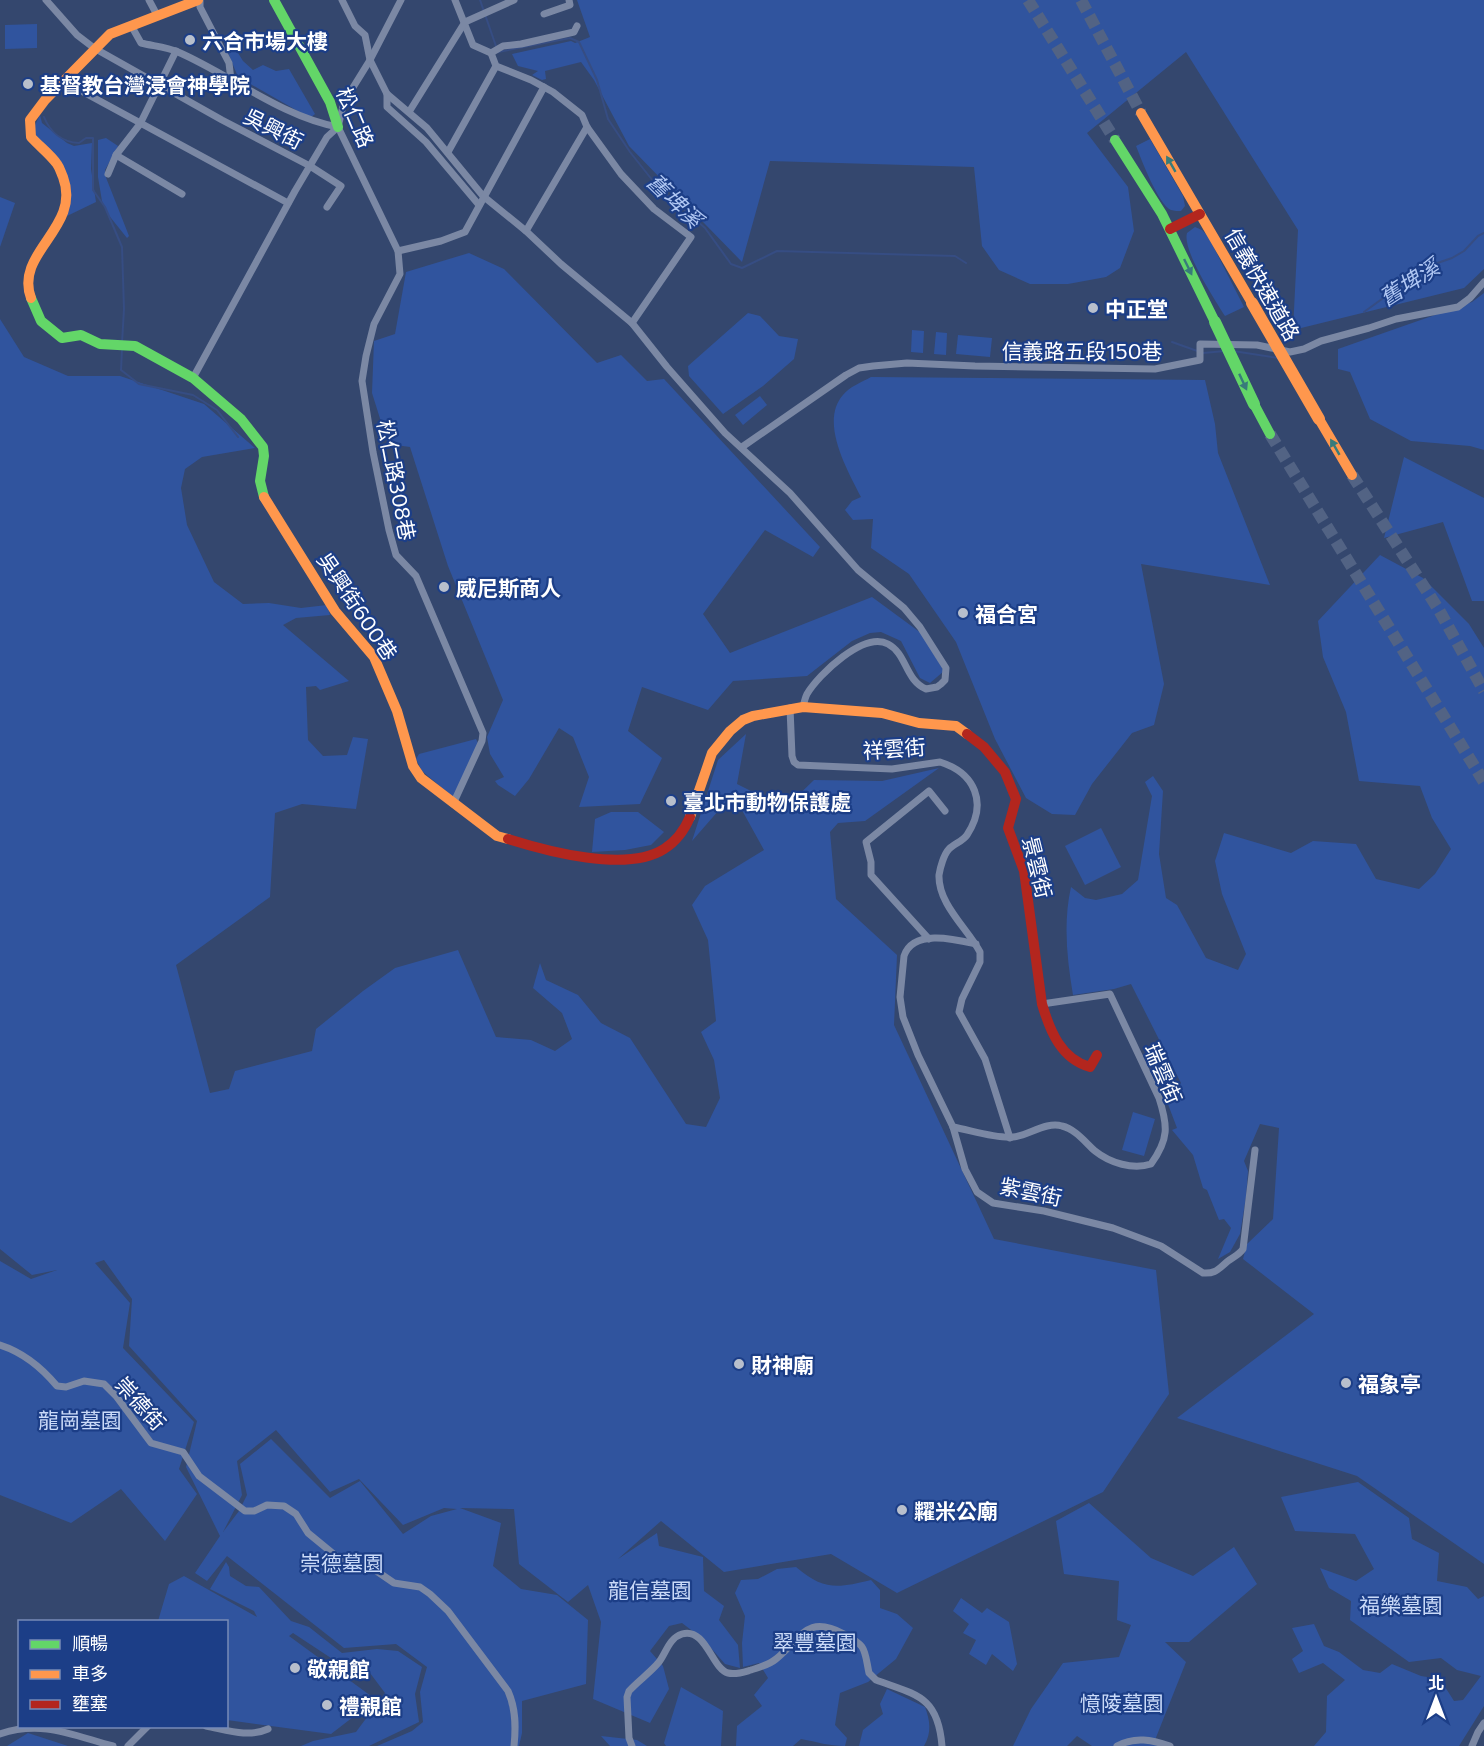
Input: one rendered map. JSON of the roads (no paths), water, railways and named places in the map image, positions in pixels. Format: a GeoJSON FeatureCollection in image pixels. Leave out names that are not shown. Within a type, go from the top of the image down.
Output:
{"type":"FeatureCollection","features":[{"type":"Feature","properties":{"kind":"main road"},"geometry":{"type":"LineString","coordinates":[[63,81],[110,34],[199,0]]}},
{"type":"Feature","properties":{"kind":"main road","name":"松仁路"},"geometry":{"type":"LineString","coordinates":[[274,0],[330,102],[338,127]]}},
{"type":"Feature","properties":{"kind":"main road","name":"吳興街600巷"},"geometry":{"type":"LineString","coordinates":[[63,81],[30,120],[31,137],[58,165],[66,186],[67,197],[62,218],[33,261],[28,286],[31,302],[41,321],[62,338],[81,335],[100,344],[135,346],[193,378],[241,419],[263,447],[260,481],[265,500],[334,611],[374,657],[398,711],[413,766],[421,778],[496,836],[551,852],[584,857],[620,859],[646,856],[663,850],[683,832],[691,816],[712,753],[730,731],[743,720],[753,716],[790,708]]}},
{"type":"Feature","properties":{"kind":"main road","name":"信義快速道路"},"geometry":{"type":"LineString","coordinates":[[1141,113],[1352,475]]}},
{"type":"Feature","properties":{"kind":"main road"},"geometry":{"type":"LineString","coordinates":[[1115,140],[1170,229],[1270,434]]}},
{"type":"Feature","properties":{"kind":"main road"},"geometry":{"type":"LineString","coordinates":[[1170,229],[1200,214]]}},
{"type":"Feature","properties":{"kind":"main road","name":"景雲街"},"geometry":{"type":"LineString","coordinates":[[790,708],[882,713],[919,723],[956,726],[984,747],[1005,772],[1016,800],[1008,828],[1024,871],[1046,1020],[1059,1045],[1070,1059],[1079,1065],[1090,1067],[1096,1054]]}},
{"type":"Feature","properties":{"kind":"street","name":"吳興街"},"geometry":{"type":"LineString","coordinates":[[46,0],[77,35],[94,48],[159,86],[310,166]]}},
{"type":"Feature","properties":{"kind":"street"},"geometry":{"type":"LineString","coordinates":[[149,0],[157,15]]}},
{"type":"Feature","properties":{"kind":"street"},"geometry":{"type":"LineString","coordinates":[[199,0],[200,7],[229,63],[231,80]]}},
{"type":"Feature","properties":{"kind":"street"},"geometry":{"type":"LineString","coordinates":[[342,0],[355,26],[365,35],[370,60],[387,94],[427,128],[483,196],[632,323],[725,434],[796,498],[858,570],[904,608],[920,627],[946,668],[945,680],[937,687],[926,689],[912,679],[902,658],[890,644],[878,641],[863,644],[846,655],[822,677],[806,695],[803,707]]}},
{"type":"Feature","properties":{"kind":"street","name":"吳興街"},"geometry":{"type":"LineString","coordinates":[[193,378],[288,203],[327,137],[338,127],[344,102],[370,60],[400,0]]}},
{"type":"Feature","properties":{"kind":"street"},"geometry":{"type":"LineString","coordinates":[[409,112],[465,22],[514,0]]}},
{"type":"Feature","properties":{"kind":"street"},"geometry":{"type":"LineString","coordinates":[[544,14],[570,5],[569,0]]}},
{"type":"Feature","properties":{"kind":"street"},"geometry":{"type":"LineString","coordinates":[[458,1],[473,45],[491,53],[496,66],[544,87],[582,115],[587,127],[621,174],[654,209],[691,237],[632,323]]}},
{"type":"Feature","properties":{"kind":"street"},"geometry":{"type":"LineString","coordinates":[[491,53],[502,46],[574,32],[577,26]]}},
{"type":"Feature","properties":{"kind":"street"},"geometry":{"type":"LineString","coordinates":[[132,27],[141,43],[176,51],[320,124],[338,127]]}},
{"type":"Feature","properties":{"kind":"street"},"geometry":{"type":"LineString","coordinates":[[108,174],[116,155],[140,124],[176,51]]}},
{"type":"Feature","properties":{"kind":"street"},"geometry":{"type":"LineString","coordinates":[[448,152],[496,66]]}},
{"type":"Feature","properties":{"kind":"street"},"geometry":{"type":"LineString","coordinates":[[63,81],[288,203]]}},
{"type":"Feature","properties":{"kind":"street"},"geometry":{"type":"LineString","coordinates":[[398,251],[441,241],[465,232],[544,87]]}},
{"type":"Feature","properties":{"kind":"street"},"geometry":{"type":"LineString","coordinates":[[387,94],[387,107],[426,142],[479,205]]}},
{"type":"Feature","properties":{"kind":"street","name":"松仁路"},"geometry":{"type":"LineString","coordinates":[[338,127],[398,251]]}},
{"type":"Feature","properties":{"kind":"street"},"geometry":{"type":"LineString","coordinates":[[526,231],[587,127]]}},
{"type":"Feature","properties":{"kind":"street"},"geometry":{"type":"LineString","coordinates":[[116,155],[182,194]]}},
{"type":"Feature","properties":{"kind":"street"},"geometry":{"type":"LineString","coordinates":[[310,166],[341,186],[327,207]]}},
{"type":"Feature","properties":{"kind":"street","name":"松仁路308巷"},"geometry":{"type":"LineString","coordinates":[[398,251],[400,274],[374,324],[362,381],[374,461],[396,555],[416,576],[483,733],[482,741],[453,804]]}},
{"type":"Feature","properties":{"kind":"street","name":"信義路五段150巷"},"geometry":{"type":"LineString","coordinates":[[742,447],[859,368],[908,363],[1155,369],[1200,360],[1200,344],[1257,345],[1290,352],[1304,350],[1321,341],[1396,319],[1458,307],[1470,298],[1484,282]]}},
{"type":"Feature","properties":{"kind":"street","name":"祥雲街"},"geometry":{"type":"LineString","coordinates":[[790,708],[792,756],[798,765],[892,769],[940,762],[972,783],[977,802],[972,824],[966,837],[947,851],[939,874],[942,894],[976,944]]}},
{"type":"Feature","properties":{"kind":"street"},"geometry":{"type":"LineString","coordinates":[[945,811],[929,791],[866,842],[871,862],[871,875],[929,939],[976,944],[980,952],[980,962],[962,999],[959,1012],[985,1059],[1010,1138]]}},
{"type":"Feature","properties":{"kind":"street","name":"紫雲街"},"geometry":{"type":"LineString","coordinates":[[929,939],[913,942],[906,950],[900,984],[901,1006],[918,1055],[953,1127],[965,1169],[977,1192],[993,1203],[1044,1211],[1113,1228],[1161,1246],[1203,1273],[1211,1274],[1243,1250],[1255,1150]]}},
{"type":"Feature","properties":{"kind":"street","name":"瑞雲街"},"geometry":{"type":"LineString","coordinates":[[953,1127],[1010,1138],[1026,1135],[1049,1125],[1062,1126],[1082,1138],[1097,1153],[1127,1166],[1140,1168],[1151,1164],[1164,1143],[1167,1130],[1159,1098],[1110,994],[1042,1004]]}},
{"type":"Feature","properties":{"kind":"street","name":"崇德街"},"geometry":{"type":"LineString","coordinates":[[0,1345],[39,1367],[57,1386],[66,1387],[84,1381],[104,1384],[152,1443],[183,1452],[200,1476],[245,1511],[254,1511],[267,1505],[284,1506],[296,1514],[308,1533],[336,1556],[375,1570],[393,1583],[420,1587],[430,1594],[448,1611],[508,1691],[512,1699],[516,1723],[514,1746]]}},
{"type":"Feature","properties":{"kind":"street"},"geometry":{"type":"LineString","coordinates":[[632,1746],[629,1738],[628,1690],[658,1663],[674,1638],[690,1634],[706,1646],[722,1670],[729,1673],[741,1673],[763,1667],[776,1659],[802,1632],[816,1625],[834,1628],[859,1642],[864,1649],[872,1676],[876,1680],[912,1692],[929,1704],[941,1731],[942,1746]]}},
{"type":"Feature","properties":{"kind":"street"},"geometry":{"type":"LineString","coordinates":[[1472,1746],[1484,1723]]}},
{"type":"Feature","properties":{"kind":"street"},"geometry":{"type":"LineString","coordinates":[[0,1734],[26,1728]]}},
{"type":"Feature","properties":{"kind":"street"},"geometry":{"type":"LineString","coordinates":[[48,1728],[113,1746]]}},
{"type":"Feature","properties":{"kind":"street"},"geometry":{"type":"LineString","coordinates":[[128,1746],[146,1728]]}},
{"type":"Feature","properties":{"kind":"street"},"geometry":{"type":"LineString","coordinates":[[217,1728],[250,1734],[268,1729]]}},
{"type":"Feature","properties":{"kind":"street"},"geometry":{"type":"LineString","coordinates":[[1117,1746],[1134,1739],[1170,1746]]}},
{"type":"Feature","properties":{"kind":"waterway","name":"舊埤溪"},"geometry":{"type":"LineString","coordinates":[[480,0],[498,52],[570,38],[579,42],[597,80],[608,119],[630,152],[657,186],[705,228],[731,264],[742,268],[777,251],[955,256],[966,263]]}},
{"type":"Feature","properties":{"kind":"waterway"},"geometry":{"type":"LineString","coordinates":[[44,117],[53,132],[67,141],[79,143],[86,138],[93,138],[93,190],[105,207],[122,247],[124,309],[122,343]]}},
{"type":"Feature","properties":{"kind":"waterway","name":"舊埤溪"},"geometry":{"type":"LineString","coordinates":[[1364,312],[1426,267],[1464,251],[1484,233]]}},
{"type":"Feature","properties":{"kind":"waterway","name":"舊埤溪"},"geometry":{"type":"LineString","coordinates":[[1172,342],[1203,353],[1225,351]]}},
{"type":"Feature","properties":{"kind":"waterway"},"geometry":{"type":"LineString","coordinates":[[122,349],[121,370],[139,384],[193,395],[217,410],[238,437]]}},
{"type":"Feature","properties":{"kind":"waterway","name":"舊埤溪"},"geometry":{"type":"LineString","coordinates":[[1233,351],[1278,358]]}},
{"type":"Feature","properties":{"kind":"tunnel"},"geometry":{"type":"LineString","coordinates":[[1028,0],[1115,140]]}},
{"type":"Feature","properties":{"kind":"tunnel"},"geometry":{"type":"LineString","coordinates":[[1081,0],[1141,113]]}},
{"type":"Feature","properties":{"kind":"tunnel"},"geometry":{"type":"LineString","coordinates":[[1270,434],[1484,782]]}},
{"type":"Feature","properties":{"kind":"tunnel"},"geometry":{"type":"LineString","coordinates":[[1352,475],[1439,610],[1484,691]]}},
{"type":"Feature","properties":{"kind":"place","name":"六合市場大樓"},"geometry":{"type":"Point","coordinates":[190,40]}},
{"type":"Feature","properties":{"kind":"place","name":"基督教台灣浸會神學院"},"geometry":{"type":"Point","coordinates":[28,84]}},
{"type":"Feature","properties":{"kind":"place","name":"中正堂"},"geometry":{"type":"Point","coordinates":[1093,308]}},
{"type":"Feature","properties":{"kind":"place","name":"威尼斯商人"},"geometry":{"type":"Point","coordinates":[444,587]}},
{"type":"Feature","properties":{"kind":"place","name":"福合宮"},"geometry":{"type":"Point","coordinates":[963,613]}},
{"type":"Feature","properties":{"kind":"place","name":"臺北市動物保護處"},"geometry":{"type":"Point","coordinates":[671,801]}},
{"type":"Feature","properties":{"kind":"place","name":"財神廟"},"geometry":{"type":"Point","coordinates":[739,1364]}},
{"type":"Feature","properties":{"kind":"place","name":"福象亭"},"geometry":{"type":"Point","coordinates":[1346,1383]}},
{"type":"Feature","properties":{"kind":"place","name":"糶米公廟"},"geometry":{"type":"Point","coordinates":[902,1510]}},
{"type":"Feature","properties":{"kind":"place","name":"敬親館"},"geometry":{"type":"Point","coordinates":[295,1668]}},
{"type":"Feature","properties":{"kind":"place","name":"禮親館"},"geometry":{"type":"Point","coordinates":[327,1705]}},
{"type":"Feature","properties":{"kind":"park label","name":"龍崗墓園"},"geometry":{"type":"Point","coordinates":[80,1419]}},
{"type":"Feature","properties":{"kind":"park label","name":"崇德墓園"},"geometry":{"type":"Point","coordinates":[342,1562]}},
{"type":"Feature","properties":{"kind":"park label","name":"龍信墓園"},"geometry":{"type":"Point","coordinates":[650,1589]}},
{"type":"Feature","properties":{"kind":"park label","name":"福樂墓園"},"geometry":{"type":"Point","coordinates":[1401,1604]}},
{"type":"Feature","properties":{"kind":"park label","name":"翠豐墓園"},"geometry":{"type":"Point","coordinates":[815,1641]}},
{"type":"Feature","properties":{"kind":"park label","name":"憶陵墓園"},"geometry":{"type":"Point","coordinates":[1122,1702]}}]}
